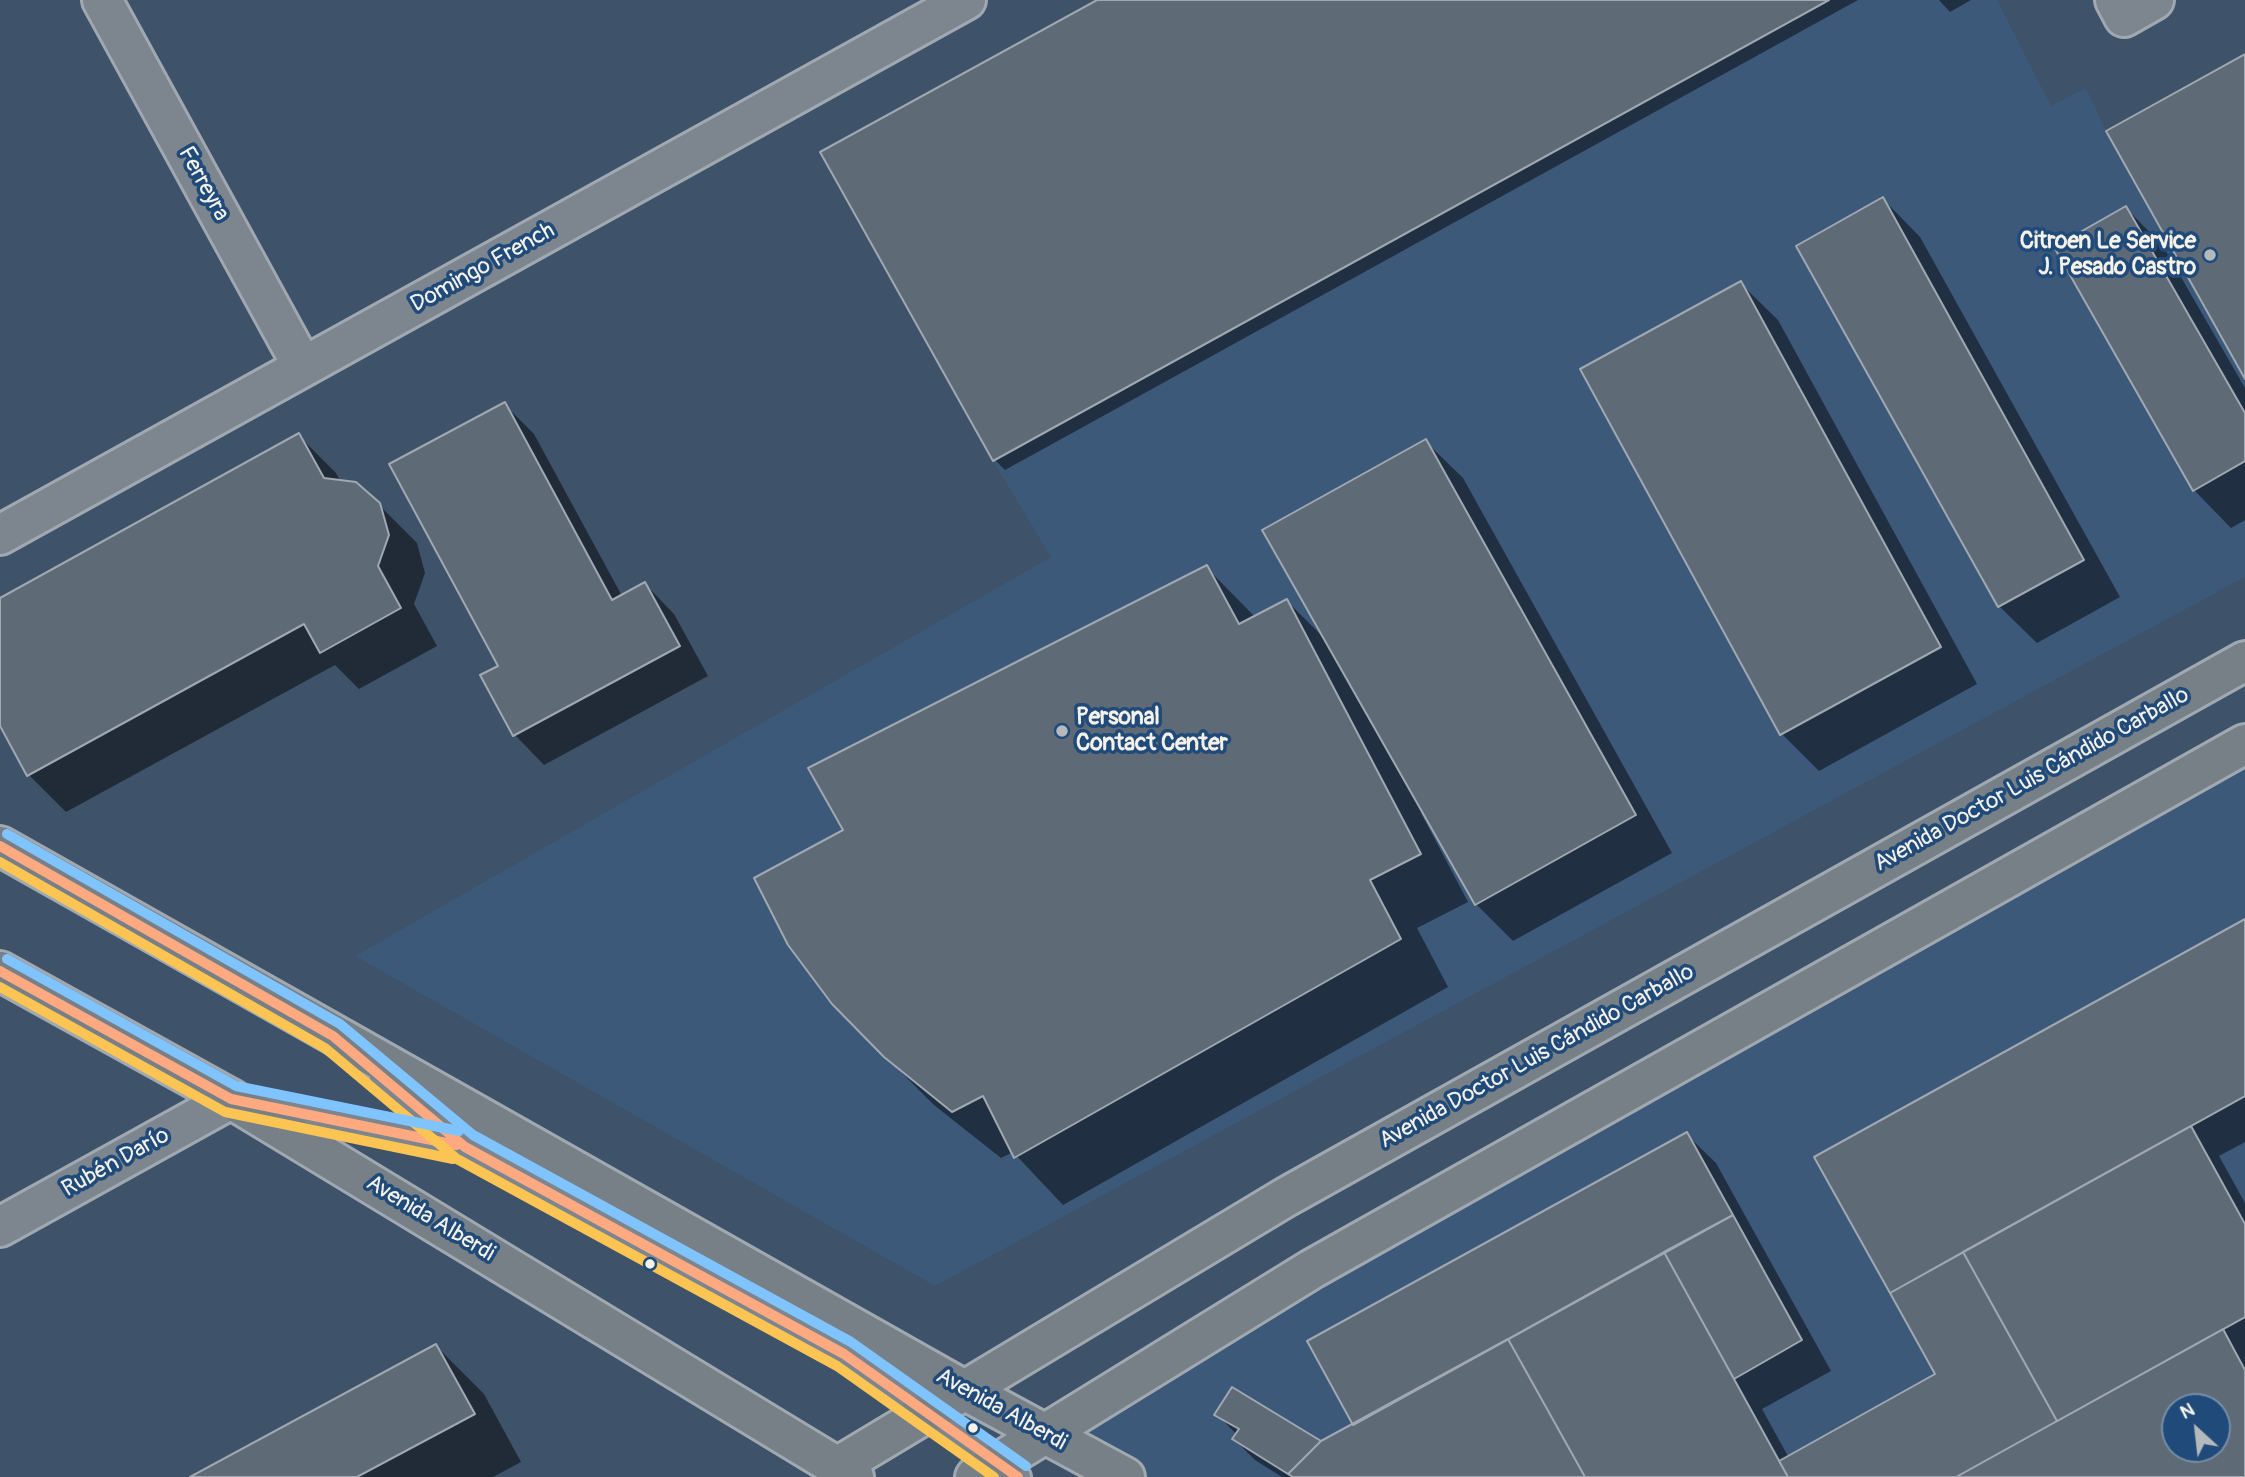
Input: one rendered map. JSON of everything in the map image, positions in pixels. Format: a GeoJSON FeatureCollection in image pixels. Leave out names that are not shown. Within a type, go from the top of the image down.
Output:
{"type":"FeatureCollection","features":[{"type":"Feature","properties":{"kind":"main road","name":"Avenida Doctor Luis Cándido Carballo"},"geometry":{"type":"LineString","coordinates":[[845,1472],[964,1390],[1286,1197],[2245,661]]}},
{"type":"Feature","properties":{"kind":"main road"},"geometry":{"type":"LineString","coordinates":[[996,1473],[1045,1433],[1312,1269],[2245,744]]}},
{"type":"Feature","properties":{"kind":"main road","name":"Avenida Alberdi"},"geometry":{"type":"LineString","coordinates":[[0,846],[964,1390],[1125,1477]]}},
{"type":"Feature","properties":{"kind":"main road","name":"Avenida Alberdi"},"geometry":{"type":"LineString","coordinates":[[0,971],[231,1099],[845,1472]]}},
{"type":"Feature","properties":{"kind":"street","name":"Ferreyra"},"geometry":{"type":"LineString","coordinates":[[102,0],[303,367]]}},
{"type":"Feature","properties":{"kind":"street","name":"Domingo French"},"geometry":{"type":"LineString","coordinates":[[0,535],[966,0]]}},
{"type":"Feature","properties":{"kind":"street","name":"Rubén Darío"},"geometry":{"type":"LineString","coordinates":[[0,1227],[231,1099]]}},
{"type":"Feature","properties":{"kind":"lane"},"geometry":{"type":"LineString","coordinates":[[333,1036],[466,1147],[844,1354],[928,1413],[996,1473]]}},
{"type":"Feature","properties":{"kind":"lane"},"geometry":{"type":"LineString","coordinates":[[231,1099],[466,1147]]}},
{"type":"Feature","properties":{"kind":"shaded area"},"geometry":{"type":"Polygon","coordinates":[[[1097,0],[1997,0],[2051,106],[2086,88],[2106,131],[2245,379],[2245,577],[935,1286],[355,956],[1051,557],[993,461],[820,152],[1097,0]]]}},
{"type":"Feature","properties":{"kind":"shaded area"},"geometry":{"type":"Polygon","coordinates":[[[2245,744],[2245,1477],[1125,1477],[1045,1433],[2245,744]]]}},
{"type":"Feature","properties":{"kind":"building"},"geometry":{"type":"Polygon","coordinates":[[[1097,0],[1829,0],[993,461],[820,152],[1097,0]]]}},
{"type":"Feature","properties":{"kind":"building","name":"Citroen Le Service J. Pesado Castro"},"geometry":{"type":"Polygon","coordinates":[[[2245,54],[2245,379],[2106,131],[2245,54]]]}},
{"type":"Feature","properties":{"kind":"building"},"geometry":{"type":"Polygon","coordinates":[[[1883,197],[2084,560],[1998,607],[1796,246],[1883,197]]]}},
{"type":"Feature","properties":{"kind":"building"},"geometry":{"type":"Polygon","coordinates":[[[2126,206],[2245,413],[2245,461],[2193,491],[2054,247],[2126,206]]]}},
{"type":"Feature","properties":{"kind":"building"},"geometry":{"type":"Polygon","coordinates":[[[1741,281],[1941,647],[1780,735],[1580,369],[1741,281]]]}},
{"type":"Feature","properties":{"kind":"building"},"geometry":{"type":"Polygon","coordinates":[[[505,402],[612,600],[645,582],[680,646],[513,736],[480,675],[498,666],[389,464],[505,402]]]}},
{"type":"Feature","properties":{"kind":"building"},"geometry":{"type":"Polygon","coordinates":[[[299,433],[324,478],[356,482],[380,503],[389,535],[378,566],[401,608],[320,653],[304,624],[27,776],[0,726],[0,598],[299,433]]]}},
{"type":"Feature","properties":{"kind":"building"},"geometry":{"type":"Polygon","coordinates":[[[1426,439],[1636,815],[1475,905],[1262,530],[1426,439]]]}},
{"type":"Feature","properties":{"kind":"building"},"geometry":{"type":"Polygon","coordinates":[[[1207,565],[1239,624],[1287,599],[1421,854],[1370,880],[1401,939],[1014,1158],[983,1096],[952,1112],[884,1057],[832,1004],[788,945],[754,878],[843,830],[808,768],[1207,565]]]}},
{"type":"Feature","properties":{"kind":"building"},"geometry":{"type":"Polygon","coordinates":[[[2245,919],[2245,1096],[1890,1293],[1814,1157],[2245,919]]]}},
{"type":"Feature","properties":{"kind":"building"},"geometry":{"type":"Polygon","coordinates":[[[2191,1126],[2245,1224],[2245,1317],[2057,1421],[1963,1252],[2191,1126]]]}},
{"type":"Feature","properties":{"kind":"building"},"geometry":{"type":"Polygon","coordinates":[[[1687,1132],[1733,1215],[1353,1425],[1307,1341],[1687,1132]]]}},
{"type":"Feature","properties":{"kind":"building"},"geometry":{"type":"Polygon","coordinates":[[[1733,1215],[1802,1340],[1734,1379],[1664,1252],[1733,1215]]]}},
{"type":"Feature","properties":{"kind":"building"},"geometry":{"type":"Polygon","coordinates":[[[1664,1252],[1788,1477],[1585,1477],[1508,1339],[1664,1252]]]}},
{"type":"Feature","properties":{"kind":"building"},"geometry":{"type":"Polygon","coordinates":[[[1963,1252],[2057,1421],[1956,1477],[1788,1477],[1779,1461],[1935,1374],[1890,1293],[1963,1252]]]}},
{"type":"Feature","properties":{"kind":"building"},"geometry":{"type":"Polygon","coordinates":[[[2223,1329],[2245,1370],[2245,1477],[1956,1477],[2223,1329]]]}},
{"type":"Feature","properties":{"kind":"building"},"geometry":{"type":"Polygon","coordinates":[[[1508,1339],[1585,1477],[1293,1477],[1288,1474],[1321,1441],[1508,1339]]]}},
{"type":"Feature","properties":{"kind":"building"},"geometry":{"type":"Polygon","coordinates":[[[436,1344],[475,1414],[357,1477],[190,1477],[436,1344]]]}},
{"type":"Feature","properties":{"kind":"building"},"geometry":{"type":"Polygon","coordinates":[[[1232,1387],[1321,1441],[1288,1474],[1232,1439],[1239,1429],[1214,1415],[1232,1387]]]}},
{"type":"Feature","properties":{"kind":"transit line"},"geometry":{"type":"LineString","coordinates":[[7,834],[340,1024],[473,1135],[851,1342],[1026,1466]]}},
{"type":"Feature","properties":{"kind":"transit line"},"geometry":{"type":"LineString","coordinates":[[0,846],[333,1036],[465,1147],[844,1354],[1018,1477]]}},
{"type":"Feature","properties":{"kind":"transit line"},"geometry":{"type":"LineString","coordinates":[[0,862],[325,1048],[457,1159],[837,1366],[994,1477]]}},
{"type":"Feature","properties":{"kind":"transit line"},"geometry":{"type":"LineString","coordinates":[[7,959],[236,1086],[459,1131]]}},
{"type":"Feature","properties":{"kind":"transit line"},"geometry":{"type":"LineString","coordinates":[[0,971],[231,1099],[456,1145]]}},
{"type":"Feature","properties":{"kind":"transit line"},"geometry":{"type":"LineString","coordinates":[[0,987],[225,1112],[453,1159]]}},
{"type":"Feature","properties":{"kind":"place","name":"Citroen Le Service J. Pesado Castro"},"geometry":{"type":"Point","coordinates":[2210,255]}},
{"type":"Feature","properties":{"kind":"place","name":"Personal Contact Center"},"geometry":{"type":"Point","coordinates":[1062,731]}}]}
